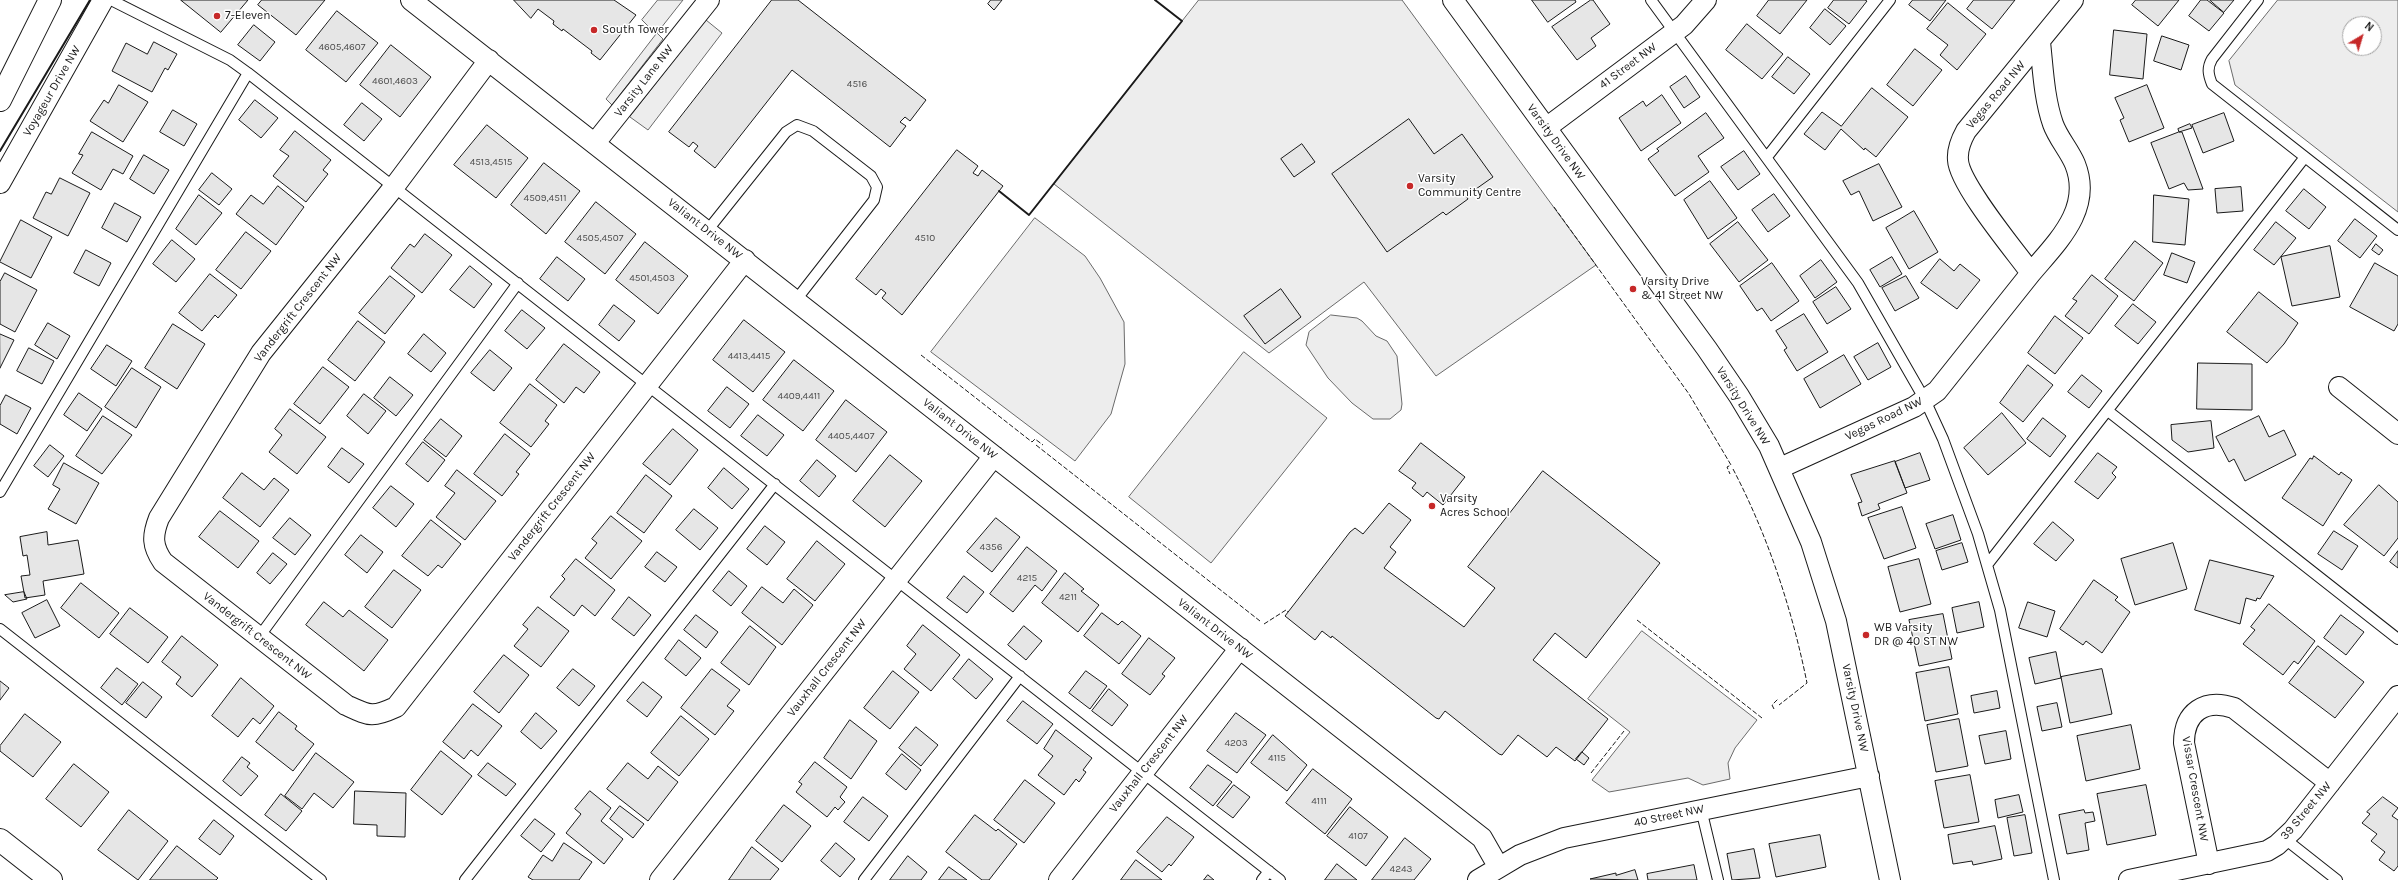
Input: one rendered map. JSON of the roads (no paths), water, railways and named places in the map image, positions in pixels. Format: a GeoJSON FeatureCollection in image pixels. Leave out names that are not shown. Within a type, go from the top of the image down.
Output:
{"type":"FeatureCollection","features":[{"type":"Feature","properties":{"kind":"main road"},"geometry":{"type":"LineString","coordinates":[[0,100],[50,0]]}},
{"type":"Feature","properties":{"kind":"main road"},"geometry":{"type":"LineString","coordinates":[[0,840],[51,880]]}},
{"type":"Feature","properties":{"kind":"street","name":"Voyageur Drive NW"},"geometry":{"type":"LineString","coordinates":[[0,183],[104,0]]}},
{"type":"Feature","properties":{"kind":"street","name":"Valiant Drive NW"},"geometry":{"type":"LineString","coordinates":[[411,0],[1482,838],[1498,866]]}},
{"type":"Feature","properties":{"kind":"street","name":"Varsity Lane NW"},"geometry":{"type":"LineString","coordinates":[[595,143],[708,0]]}},
{"type":"Feature","properties":{"kind":"street","name":"Varsity Drive NW"},"geometry":{"type":"LineString","coordinates":[[1453,0],[1707,349],[1739,396],[1780,468],[1811,542],[1836,621],[1890,880]]}},
{"type":"Feature","properties":{"kind":"street","name":"41 Street NW"},"geometry":{"type":"LineString","coordinates":[[1546,128],[1674,32],[1706,0]]}},
{"type":"Feature","properties":{"kind":"street","name":"Vegas Road NW"},"geometry":{"type":"LineString","coordinates":[[2031,273],[1964,181],[1958,161],[1962,139],[1966,131],[2073,0]]}},
{"type":"Feature","properties":{"kind":"street","name":"Vegas Road NW"},"geometry":{"type":"LineString","coordinates":[[1780,468],[1925,400],[1944,384],[2069,226],[2080,200],[2079,182],[2075,165],[2053,124],[2046,95],[2040,42]]}},
{"type":"Feature","properties":{"kind":"street","name":"Vandergrift Crescent NW"},"geometry":{"type":"LineString","coordinates":[[489,60],[394,188],[261,353],[160,518],[154,531],[153,542],[163,562],[346,706],[363,713],[377,716],[396,707],[745,260]]}},
{"type":"Feature","properties":{"kind":"street"},"geometry":{"type":"LineString","coordinates":[[2339,387],[2398,434]]}},
{"type":"Feature","properties":{"kind":"street","name":"Vauxhall Crescent NW"},"geometry":{"type":"LineString","coordinates":[[660,880],[994,456]]}},
{"type":"Feature","properties":{"kind":"street","name":"Vauxhall Crescent NW"},"geometry":{"type":"LineString","coordinates":[[1059,880],[1240,648]]}},
{"type":"Feature","properties":{"kind":"street","name":"39 Street NW"},"geometry":{"type":"LineString","coordinates":[[2130,880],[2209,864],[2267,850],[2285,839],[2398,696]]}},
{"type":"Feature","properties":{"kind":"street","name":"Vissar Crescent NW"},"geometry":{"type":"LineString","coordinates":[[2209,864],[2184,743],[2186,725],[2197,711],[2214,704],[2234,708],[2330,783]]}},
{"type":"Feature","properties":{"kind":"street","name":"40 Street NW"},"geometry":{"type":"LineString","coordinates":[[1478,880],[1498,866],[1564,838],[1869,776]]}},
{"type":"Feature","properties":{"kind":"lane"},"geometry":{"type":"LineString","coordinates":[[111,0],[230,60],[248,73],[1020,676],[1142,774],[1280,880]]}},
{"type":"Feature","properties":{"kind":"lane"},"geometry":{"type":"LineString","coordinates":[[1651,0],[1768,157],[1858,283],[1925,400],[1943,440],[1987,565],[2000,610],[2054,880]]}},
{"type":"Feature","properties":{"kind":"lane"},"geometry":{"type":"LineString","coordinates":[[1768,157],[1890,0]]}},
{"type":"Feature","properties":{"kind":"lane"},"geometry":{"type":"LineString","coordinates":[[2258,0],[2212,58],[2208,74],[2212,84],[2398,230]]}},
{"type":"Feature","properties":{"kind":"lane"},"geometry":{"type":"LineString","coordinates":[[0,492],[248,73]]}},
{"type":"Feature","properties":{"kind":"lane"},"geometry":{"type":"LineString","coordinates":[[707,231],[786,132],[797,125],[813,131],[871,176],[877,187],[874,200],[796,300]]}},
{"type":"Feature","properties":{"kind":"lane"},"geometry":{"type":"LineString","coordinates":[[1987,565],[2305,157]]}},
{"type":"Feature","properties":{"kind":"lane"},"geometry":{"type":"LineString","coordinates":[[259,637],[518,283]]}},
{"type":"Feature","properties":{"kind":"lane"},"geometry":{"type":"LineString","coordinates":[[2108,411],[2398,638]]}},
{"type":"Feature","properties":{"kind":"lane"},"geometry":{"type":"LineString","coordinates":[[465,880],[775,484]]}},
{"type":"Feature","properties":{"kind":"lane"},"geometry":{"type":"LineString","coordinates":[[0,629],[321,880]]}},
{"type":"Feature","properties":{"kind":"lane"},"geometry":{"type":"LineString","coordinates":[[864,880],[1020,676]]}},
{"type":"Feature","properties":{"kind":"lane"},"geometry":{"type":"LineString","coordinates":[[1701,810],[1718,880]]}},
{"type":"Feature","properties":{"kind":"lane"},"geometry":{"type":"LineString","coordinates":[[2285,839],[2337,880]]}},
{"type":"Feature","properties":{"kind":"lane"},"geometry":{"type":"LineString","coordinates":[[1262,880],[1269,871]]}},
{"type":"Feature","properties":{"kind":"place","name":"7-Eleven"},"geometry":{"type":"Point","coordinates":[217,16]}},
{"type":"Feature","properties":{"kind":"place","name":"South Tower"},"geometry":{"type":"Point","coordinates":[594,30]}},
{"type":"Feature","properties":{"kind":"place","name":"Varsity Community Centre"},"geometry":{"type":"Point","coordinates":[1410,186]}},
{"type":"Feature","properties":{"kind":"place","name":"Varsity Drive & 41 Street NW"},"geometry":{"type":"Point","coordinates":[1633,289]}},
{"type":"Feature","properties":{"kind":"place","name":"Varsity Acres School"},"geometry":{"type":"Point","coordinates":[1432,506]}},
{"type":"Feature","properties":{"kind":"place","name":"WB Varsity DR @ 40 ST NW"},"geometry":{"type":"Point","coordinates":[1866,635]}}]}
